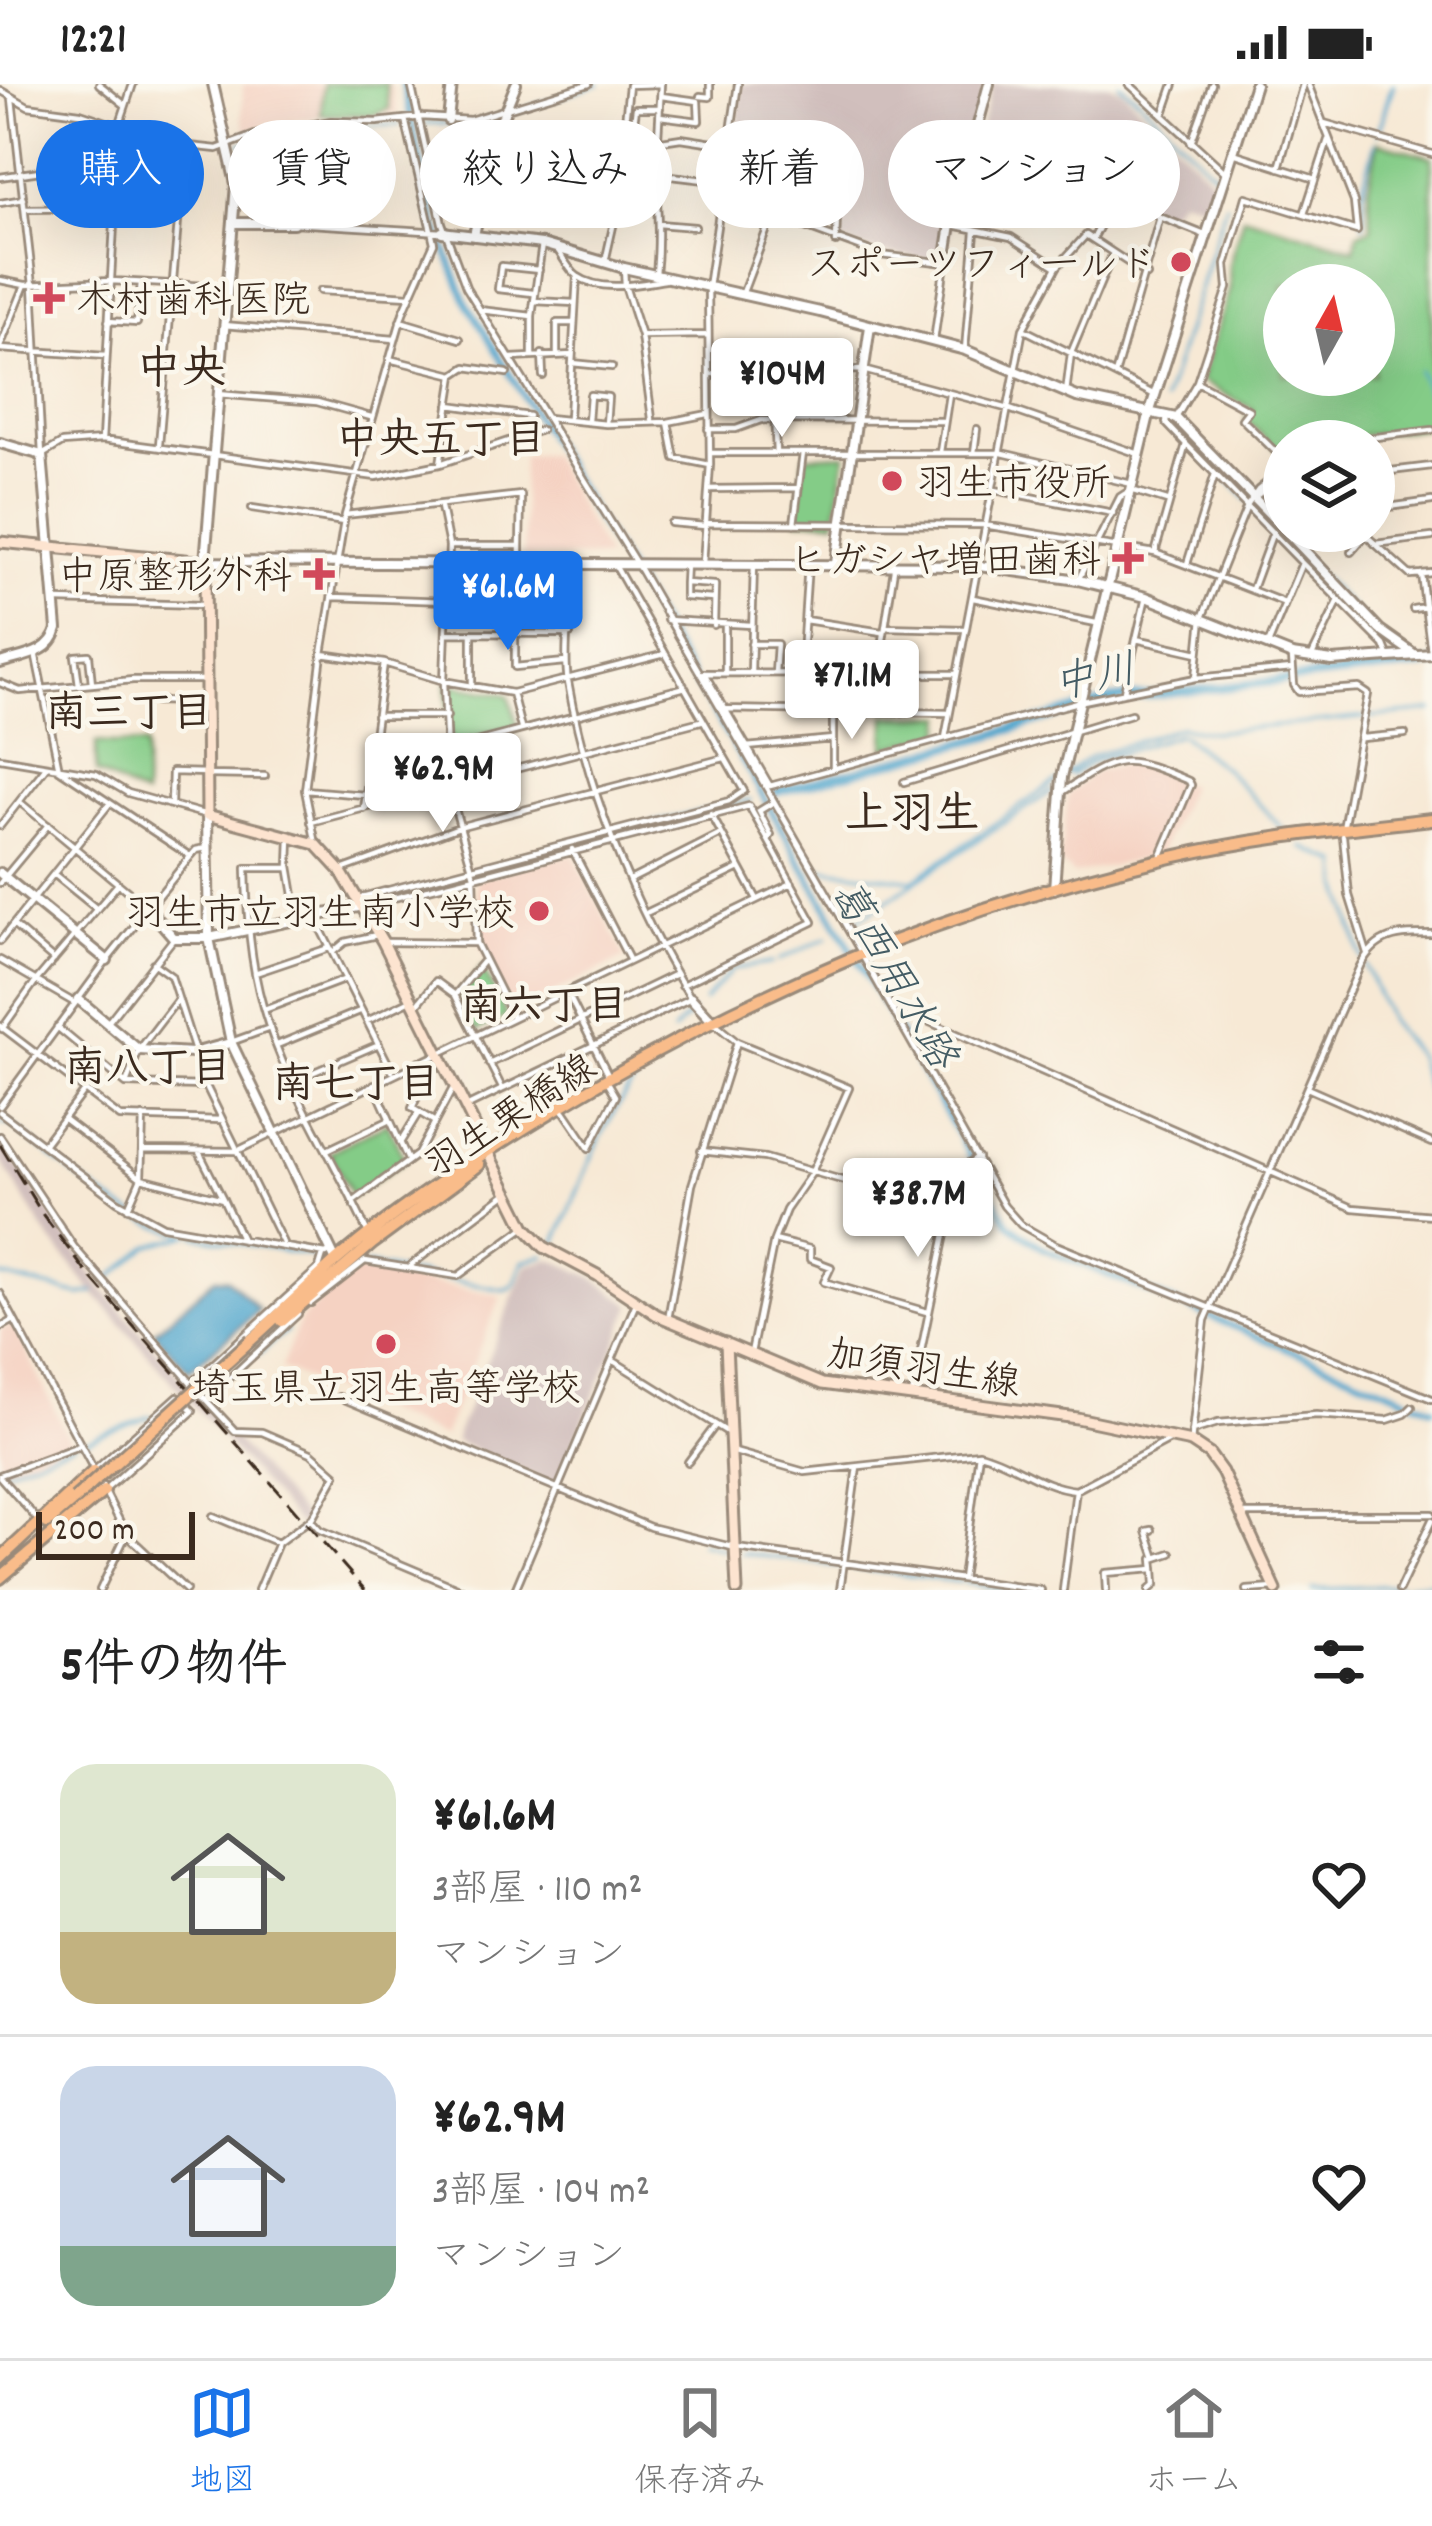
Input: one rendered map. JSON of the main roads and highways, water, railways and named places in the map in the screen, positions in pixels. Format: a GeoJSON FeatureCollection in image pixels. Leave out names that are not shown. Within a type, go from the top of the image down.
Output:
{"type":"FeatureCollection","features":[{"type":"Feature","properties":{"kind":"main road","name":"加須羽生線"},"geometry":{"type":"LineString","coordinates":[[0,542],[205,562],[207,815],[316,844],[340,870],[381,938],[524,1227],[544,1247],[668,1319],[822,1384],[1191,1436],[1209,1454],[1244,1514],[1276,1589]]}},
{"type":"Feature","properties":{"kind":"main road","name":"羽生栗橋線"},"geometry":{"type":"LineString","coordinates":[[0,1569],[369,1235],[488,1154],[713,1022],[862,954],[1159,860],[1432,822]]}},
{"type":"Feature","properties":{"kind":"main road","name":"羽生栗橋線"},"geometry":{"type":"LineString","coordinates":[[1054,890],[1343,833]]}},
{"type":"Feature","properties":{"kind":"main road","name":"羽生栗橋線"},"geometry":{"type":"LineString","coordinates":[[335,1262],[488,1154],[564,1112],[609,1080]]}},
{"type":"Feature","properties":{"kind":"main road"},"geometry":{"type":"LineString","coordinates":[[726,1343],[737,1590]]}},
{"type":"Feature","properties":{"kind":"main road"},"geometry":{"type":"LineString","coordinates":[[0,1569],[94,1471]]}},
{"type":"Feature","properties":{"kind":"main road"},"geometry":{"type":"LineString","coordinates":[[0,1569],[104,1491]]}},
{"type":"Feature","properties":{"kind":"water"},"geometry":{"type":"Polygon","coordinates":[[[215,1278],[228,1279],[259,1310],[189,1371],[154,1332],[215,1278]]]}},
{"type":"Feature","properties":{"kind":"waterway","name":"葛西用水路"},"geometry":{"type":"LineString","coordinates":[[403,84],[436,225],[466,301],[752,777],[1009,1224],[1044,1249],[1432,1408]]}},
{"type":"Feature","properties":{"kind":"waterway"},"geometry":{"type":"LineString","coordinates":[[509,114],[599,84]]}},
{"type":"Feature","properties":{"kind":"waterway"},"geometry":{"type":"LineString","coordinates":[[1119,84],[1218,177]]}},
{"type":"Feature","properties":{"kind":"waterway"},"geometry":{"type":"LineString","coordinates":[[1377,134],[1392,84]]}},
{"type":"Feature","properties":{"kind":"waterway"},"geometry":{"type":"LineString","coordinates":[[1379,129],[1394,84]]}},
{"type":"Feature","properties":{"kind":"waterway"},"geometry":{"type":"LineString","coordinates":[[488,120],[499,117]]}},
{"type":"Feature","properties":{"kind":"waterway"},"geometry":{"type":"LineString","coordinates":[[1363,225],[1363,187],[1375,142]]}},
{"type":"Feature","properties":{"kind":"waterway"},"geometry":{"type":"LineString","coordinates":[[1164,401],[1226,204]]}},
{"type":"Feature","properties":{"kind":"waterway"},"geometry":{"type":"LineString","coordinates":[[1419,371],[1432,403]]}},
{"type":"Feature","properties":{"kind":"waterway"},"geometry":{"type":"LineString","coordinates":[[1173,424],[1248,500]]}},
{"type":"Feature","properties":{"kind":"waterway"},"geometry":{"type":"LineString","coordinates":[[1252,504],[1303,558]]}},
{"type":"Feature","properties":{"kind":"waterway"},"geometry":{"type":"LineString","coordinates":[[1307,562],[1396,652]]}},
{"type":"Feature","properties":{"kind":"waterway","name":"中川"},"geometry":{"type":"LineString","coordinates":[[777,792],[1110,700],[1432,664]]}},
{"type":"Feature","properties":{"kind":"waterway"},"geometry":{"type":"LineString","coordinates":[[1066,774],[1090,757],[1180,727],[1213,732],[1432,711]]}},
{"type":"Feature","properties":{"kind":"waterway"},"geometry":{"type":"LineString","coordinates":[[1071,775],[1094,761],[1180,734]]}},
{"type":"Feature","properties":{"kind":"waterway"},"geometry":{"type":"LineString","coordinates":[[1182,735],[1224,768],[1285,831]]}},
{"type":"Feature","properties":{"kind":"waterway"},"geometry":{"type":"LineString","coordinates":[[816,868],[913,880],[1058,780]]}},
{"type":"Feature","properties":{"kind":"waterway"},"geometry":{"type":"LineString","coordinates":[[853,923],[1052,791]]}},
{"type":"Feature","properties":{"kind":"waterway"},"geometry":{"type":"LineString","coordinates":[[652,823],[751,800]]}},
{"type":"Feature","properties":{"kind":"waterway"},"geometry":{"type":"LineString","coordinates":[[476,871],[637,827]]}},
{"type":"Feature","properties":{"kind":"waterway"},"geometry":{"type":"LineString","coordinates":[[1302,847],[1339,863],[1340,885],[1362,959]]}},
{"type":"Feature","properties":{"kind":"waterway"},"geometry":{"type":"LineString","coordinates":[[779,960],[827,938]]}},
{"type":"Feature","properties":{"kind":"waterway"},"geometry":{"type":"LineString","coordinates":[[704,1001],[733,969],[772,963]]}},
{"type":"Feature","properties":{"kind":"waterway"},"geometry":{"type":"LineString","coordinates":[[1365,965],[1389,1021],[1417,1056],[1432,1107]]}},
{"type":"Feature","properties":{"kind":"waterway"},"geometry":{"type":"LineString","coordinates":[[673,1032],[692,1012]]}},
{"type":"Feature","properties":{"kind":"waterway"},"geometry":{"type":"LineString","coordinates":[[554,1246],[600,1139],[636,1080]]}},
{"type":"Feature","properties":{"kind":"waterway"},"geometry":{"type":"LineString","coordinates":[[0,1124],[10,1124],[44,1151]]}},
{"type":"Feature","properties":{"kind":"waterway"},"geometry":{"type":"LineString","coordinates":[[47,1153],[62,1165]]}},
{"type":"Feature","properties":{"kind":"waterway"},"geometry":{"type":"LineString","coordinates":[[66,1168],[140,1218],[190,1235]]}},
{"type":"Feature","properties":{"kind":"waterway"},"geometry":{"type":"LineString","coordinates":[[107,1281],[148,1246],[185,1236]]}},
{"type":"Feature","properties":{"kind":"waterway"},"geometry":{"type":"LineString","coordinates":[[195,1236],[318,1257]]}},
{"type":"Feature","properties":{"kind":"waterway"},"geometry":{"type":"LineString","coordinates":[[367,1265],[506,1290],[514,1285],[523,1262],[544,1255]]}},
{"type":"Feature","properties":{"kind":"waterway"},"geometry":{"type":"LineString","coordinates":[[0,1276],[64,1291]]}},
{"type":"Feature","properties":{"kind":"waterway"},"geometry":{"type":"LineString","coordinates":[[67,1292],[94,1292]]}},
{"type":"Feature","properties":{"kind":"waterway"},"geometry":{"type":"LineString","coordinates":[[258,1355],[287,1330]]}},
{"type":"Feature","properties":{"kind":"waterway"},"geometry":{"type":"LineString","coordinates":[[83,1442],[151,1416]]}},
{"type":"Feature","properties":{"kind":"waterway"},"geometry":{"type":"LineString","coordinates":[[0,1472],[74,1444]]}},
{"type":"Feature","properties":{"kind":"waterway"},"geometry":{"type":"LineString","coordinates":[[700,1543],[732,1551]]}},
{"type":"Feature","properties":{"kind":"waterway"},"geometry":{"type":"LineString","coordinates":[[742,1553],[841,1567]]}},
{"type":"Feature","properties":{"kind":"waterway"},"geometry":{"type":"LineString","coordinates":[[849,1568],[959,1582]]}},
{"type":"Feature","properties":{"kind":"waterway"},"geometry":{"type":"LineString","coordinates":[[1407,1584],[1432,1582]]}},
{"type":"Feature","properties":{"kind":"waterway"},"geometry":{"type":"LineString","coordinates":[[964,1583],[1019,1590]]}},
{"type":"Feature","properties":{"kind":"waterway"},"geometry":{"type":"LineString","coordinates":[[1312,1590],[1400,1585]]}},
{"type":"Feature","properties":{"kind":"railway"},"geometry":{"type":"LineString","coordinates":[[0,1145],[43,1215],[86,1272],[365,1590]]}},
{"type":"Feature","properties":{"kind":"place","name":"スポーツフィ一ルド"},"geometry":{"type":"Point","coordinates":[1181,262]}},
{"type":"Feature","properties":{"kind":"place","name":"木村歯科医院"},"geometry":{"type":"Point","coordinates":[49,298]}},
{"type":"Feature","properties":{"kind":"place","name":"羽生市役所"},"geometry":{"type":"Point","coordinates":[892,481]}},
{"type":"Feature","properties":{"kind":"place","name":"ヒガシヤ増田歯科"},"geometry":{"type":"Point","coordinates":[1128,558]}},
{"type":"Feature","properties":{"kind":"place","name":"中原整形外科"},"geometry":{"type":"Point","coordinates":[319,574]}},
{"type":"Feature","properties":{"kind":"place","name":"羽生市立羽生南小学校"},"geometry":{"type":"Point","coordinates":[539,911]}},
{"type":"Feature","properties":{"kind":"place","name":"埼玉県立羽生高等学校"},"geometry":{"type":"Point","coordinates":[386,1344]}},
{"type":"Feature","properties":{"kind":"district","name":"中央"},"geometry":{"type":"Point","coordinates":[181,366]}},
{"type":"Feature","properties":{"kind":"district","name":"中央五丁目"},"geometry":{"type":"Point","coordinates":[441,437]}},
{"type":"Feature","properties":{"kind":"district","name":"南三丁目"},"geometry":{"type":"Point","coordinates":[129,710]}},
{"type":"Feature","properties":{"kind":"district","name":"上羽生"},"geometry":{"type":"Point","coordinates":[912,811]}},
{"type":"Feature","properties":{"kind":"district","name":"南六丁目"},"geometry":{"type":"Point","coordinates":[544,1003]}},
{"type":"Feature","properties":{"kind":"district","name":"南八丁目"},"geometry":{"type":"Point","coordinates":[148,1065]}},
{"type":"Feature","properties":{"kind":"district","name":"南七丁目"},"geometry":{"type":"Point","coordinates":[356,1081]}}]}
